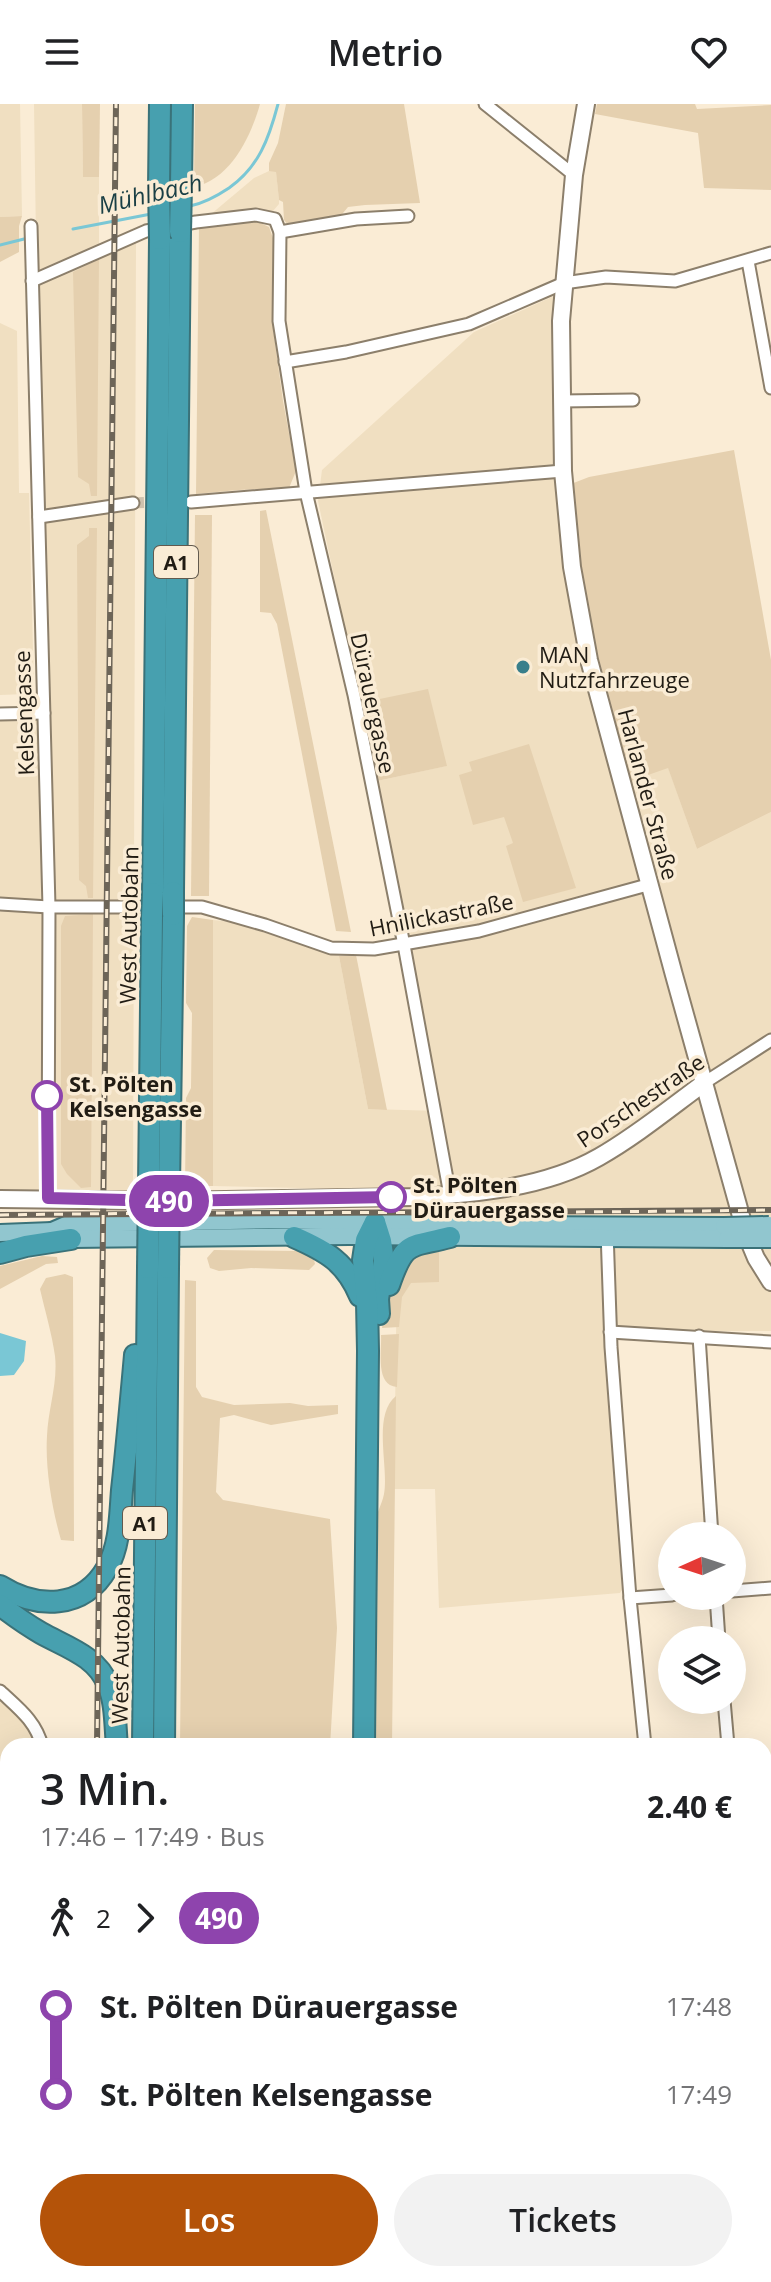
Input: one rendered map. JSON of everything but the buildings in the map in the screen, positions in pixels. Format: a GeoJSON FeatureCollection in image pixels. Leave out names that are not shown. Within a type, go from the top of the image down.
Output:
{"type":"FeatureCollection","features":[{"type":"Feature","properties":{"kind":"highway","name":"West Autobahn"},"geometry":{"type":"LineString","coordinates":[[160,104],[163,915],[158,1268],[164,1738]]}},
{"type":"Feature","properties":{"kind":"highway","name":"West Autobahn"},"geometry":{"type":"LineString","coordinates":[[163,893],[182,104]]}},
{"type":"Feature","properties":{"kind":"highway"},"geometry":{"type":"LineString","coordinates":[[372,1738],[373,1313],[363,1260],[366,1240],[374,1231]]}},
{"type":"Feature","properties":{"kind":"highway"},"geometry":{"type":"LineString","coordinates":[[294,1237],[327,1254],[348,1272],[373,1313]]}},
{"type":"Feature","properties":{"kind":"highway"},"geometry":{"type":"LineString","coordinates":[[364,1738],[373,1313],[402,1255],[414,1245],[450,1237]]}},
{"type":"Feature","properties":{"kind":"highway"},"geometry":{"type":"LineString","coordinates":[[0,1253],[71,1239]]}},
{"type":"Feature","properties":{"kind":"highway","name":"West Autobahn"},"geometry":{"type":"LineString","coordinates":[[143,1738],[148,1301],[158,1268]]}},
{"type":"Feature","properties":{"kind":"highway"},"geometry":{"type":"LineString","coordinates":[[0,1586],[31,1601],[62,1602],[80,1596],[108,1567],[118,1533],[135,1355],[148,1301]]}},
{"type":"Feature","properties":{"kind":"highway"},"geometry":{"type":"LineString","coordinates":[[0,1605],[33,1628],[79,1652],[101,1672],[112,1695],[116,1738]]}},
{"type":"Feature","properties":{"kind":"highway"},"geometry":{"type":"LineString","coordinates":[[164,1689],[170,1738]]}},
{"type":"Feature","properties":{"kind":"main road","name":"Harlander Straße"},"geometry":{"type":"LineString","coordinates":[[586,104],[574,175],[561,321],[563,471],[572,567],[585,642],[704,1083],[751,1247],[771,1282]]}},
{"type":"Feature","properties":{"kind":"main road","name":"Porschestraße"},"geometry":{"type":"LineString","coordinates":[[0,1199],[165,1201],[450,1195],[504,1188],[572,1170],[598,1158],[704,1083]]}},
{"type":"Feature","properties":{"kind":"main road"},"geometry":{"type":"LineString","coordinates":[[0,1233],[52,1231],[68,1224],[269,1220],[450,1237],[770,1229]]}},
{"type":"Feature","properties":{"kind":"main road"},"geometry":{"type":"LineString","coordinates":[[52,1231],[71,1239],[294,1237],[374,1231],[607,1233]]}},
{"type":"Feature","properties":{"kind":"street"},"geometry":{"type":"LineString","coordinates":[[485,104],[574,175]]}},
{"type":"Feature","properties":{"kind":"street","name":"Dürauergasse"},"geometry":{"type":"LineString","coordinates":[[32,281],[146,231],[256,215],[275,219],[280,232],[279,321],[306,492],[354,695],[450,1195]]}},
{"type":"Feature","properties":{"kind":"street"},"geometry":{"type":"LineString","coordinates":[[280,232],[356,219],[408,216]]}},
{"type":"Feature","properties":{"kind":"street","name":"Kelsengasse"},"geometry":{"type":"LineString","coordinates":[[31,228],[49,907],[48,1198]]}},
{"type":"Feature","properties":{"kind":"street"},"geometry":{"type":"LineString","coordinates":[[285,362],[346,352],[469,324],[564,283],[606,277],[675,281],[771,253]]}},
{"type":"Feature","properties":{"kind":"street"},"geometry":{"type":"LineString","coordinates":[[748,261],[771,388]]}},
{"type":"Feature","properties":{"kind":"street"},"geometry":{"type":"LineString","coordinates":[[561,401],[633,400]]}},
{"type":"Feature","properties":{"kind":"street"},"geometry":{"type":"LineString","coordinates":[[191,502],[563,471]]}},
{"type":"Feature","properties":{"kind":"street"},"geometry":{"type":"LineString","coordinates":[[39,517],[133,503]]}},
{"type":"Feature","properties":{"kind":"street"},"geometry":{"type":"LineString","coordinates":[[0,714],[44,713]]}},
{"type":"Feature","properties":{"kind":"street","name":"Hnilickastraße"},"geometry":{"type":"LineString","coordinates":[[0,904],[202,907],[331,948],[374,949],[479,931],[651,884]]}},
{"type":"Feature","properties":{"kind":"street","name":"Porschestraße"},"geometry":{"type":"LineString","coordinates":[[704,1083],[771,1040]]}},
{"type":"Feature","properties":{"kind":"street"},"geometry":{"type":"LineString","coordinates":[[607,1233],[610,1332],[644,1738]]}},
{"type":"Feature","properties":{"kind":"street"},"geometry":{"type":"LineString","coordinates":[[610,1332],[771,1342]]}},
{"type":"Feature","properties":{"kind":"street"},"geometry":{"type":"LineString","coordinates":[[699,1336],[711,1522]]}},
{"type":"Feature","properties":{"kind":"street"},"geometry":{"type":"LineString","coordinates":[[746,1590],[771,1588]]}},
{"type":"Feature","properties":{"kind":"street"},"geometry":{"type":"LineString","coordinates":[[630,1598],[658,1596]]}},
{"type":"Feature","properties":{"kind":"street"},"geometry":{"type":"LineString","coordinates":[[0,1691],[29,1717],[39,1738]]}},
{"type":"Feature","properties":{"kind":"street"},"geometry":{"type":"LineString","coordinates":[[725,1714],[727,1738]]}},
{"type":"Feature","properties":{"kind":"shaded area"},"geometry":{"type":"Polygon","coordinates":[[[0,104],[20,104],[22,216],[0,217],[0,104]]]}},
{"type":"Feature","properties":{"kind":"shaded area"},"geometry":{"type":"Polygon","coordinates":[[[34,104],[82,104],[83,176],[99,177],[99,258],[136,241],[133,1195],[0,1189],[0,716],[43,715],[34,104]]]}},
{"type":"Feature","properties":{"kind":"shaded area"},"geometry":{"type":"Polygon","coordinates":[[[82,104],[100,104],[99,177],[83,177],[82,104]]]}},
{"type":"Feature","properties":{"kind":"shaded area"},"geometry":{"type":"Polygon","coordinates":[[[195,104],[260,104],[245,142],[229,166],[219,175],[194,187],[195,104]]]}},
{"type":"Feature","properties":{"kind":"shaded area"},"geometry":{"type":"Polygon","coordinates":[[[286,104],[404,104],[420,203],[348,207],[338,219],[289,226],[284,220],[283,202],[279,200],[276,172],[269,171],[286,104]]]}},
{"type":"Feature","properties":{"kind":"shaded area"},"geometry":{"type":"Polygon","coordinates":[[[597,104],[695,104],[697,109],[771,105],[771,190],[704,188],[698,133],[595,114],[597,104]]]}},
{"type":"Feature","properties":{"kind":"shaded area"},"geometry":{"type":"Polygon","coordinates":[[[276,171],[279,200],[273,211],[210,215],[254,178],[276,171]]]}},
{"type":"Feature","properties":{"kind":"shaded area"},"geometry":{"type":"Polygon","coordinates":[[[22,216],[19,252],[0,262],[0,217],[22,216]]]}},
{"type":"Feature","properties":{"kind":"shaded area"},"geometry":{"type":"Polygon","coordinates":[[[256,221],[269,227],[273,238],[272,321],[296,471],[289,488],[196,494],[199,226],[256,221]]]}},
{"type":"Feature","properties":{"kind":"shaded area"},"geometry":{"type":"Polygon","coordinates":[[[99,259],[97,496],[91,496],[89,484],[78,477],[73,272],[99,259]]]}},
{"type":"Feature","properties":{"kind":"shaded area"},"geometry":{"type":"Polygon","coordinates":[[[567,290],[571,484],[631,780],[668,767],[697,849],[771,812],[771,1331],[603,1331],[622,1590],[620,1593],[439,1608],[435,1489],[394,1489],[398,1190],[213,1186],[213,920],[232,922],[339,956],[368,1109],[440,1111],[377,781],[446,766],[370,701],[359,651],[350,652],[318,501],[322,470],[474,332],[567,290]]]}},
{"type":"Feature","properties":{"kind":"shaded area"},"geometry":{"type":"Polygon","coordinates":[[[0,323],[17,331],[19,493],[29,493],[34,687],[26,694],[0,695],[0,323]]]}},
{"type":"Feature","properties":{"kind":"shaded area"},"geometry":{"type":"Polygon","coordinates":[[[734,450],[771,660],[771,812],[697,849],[668,768],[631,781],[575,557],[571,484],[589,477],[734,450]]]}},
{"type":"Feature","properties":{"kind":"shaded area"},"geometry":{"type":"Polygon","coordinates":[[[266,510],[351,932],[336,931],[277,624],[271,613],[260,612],[260,511],[266,510]]]}},
{"type":"Feature","properties":{"kind":"shaded area"},"geometry":{"type":"Polygon","coordinates":[[[195,515],[212,515],[209,896],[191,896],[195,515]]]}},
{"type":"Feature","properties":{"kind":"shaded area"},"geometry":{"type":"Polygon","coordinates":[[[89,528],[97,528],[93,898],[88,898],[86,886],[79,880],[77,545],[89,536],[89,528]]]}},
{"type":"Feature","properties":{"kind":"shaded area"},"geometry":{"type":"Polygon","coordinates":[[[359,650],[370,701],[428,689],[447,766],[377,781],[350,652],[359,650]]]}},
{"type":"Feature","properties":{"kind":"shaded area"},"geometry":{"type":"Polygon","coordinates":[[[529,744],[576,888],[523,902],[506,846],[513,843],[504,817],[473,825],[459,775],[472,771],[469,762],[529,744]]]}},
{"type":"Feature","properties":{"kind":"shaded area"},"geometry":{"type":"Polygon","coordinates":[[[93,914],[91,1187],[81,1188],[61,1164],[61,926],[65,916],[93,914]]]}},
{"type":"Feature","properties":{"kind":"shaded area"},"geometry":{"type":"Polygon","coordinates":[[[192,917],[213,920],[213,1186],[185,1186],[186,1098],[191,1088],[192,1013],[186,1003],[187,926],[192,917]]]}},
{"type":"Feature","properties":{"kind":"shaded area"},"geometry":{"type":"Polygon","coordinates":[[[356,955],[387,1110],[368,1109],[339,956],[356,955]]]}},
{"type":"Feature","properties":{"kind":"shaded area"},"geometry":{"type":"Polygon","coordinates":[[[439,1249],[439,1282],[411,1283],[402,1297],[399,1327],[382,1328],[387,1301],[403,1259],[439,1249]]]}},
{"type":"Feature","properties":{"kind":"shaded area"},"geometry":{"type":"Polygon","coordinates":[[[214,1250],[298,1251],[313,1256],[315,1264],[309,1270],[251,1268],[219,1271],[210,1268],[207,1258],[214,1250]]]}},
{"type":"Feature","properties":{"kind":"shaded area"},"geometry":{"type":"Polygon","coordinates":[[[42,1256],[57,1257],[58,1263],[46,1264],[0,1289],[0,1266],[42,1256]]]}},
{"type":"Feature","properties":{"kind":"shaded area"},"geometry":{"type":"Polygon","coordinates":[[[65,1274],[73,1277],[74,1541],[61,1540],[50,1488],[47,1436],[56,1366],[40,1289],[46,1278],[65,1274]]]}},
{"type":"Feature","properties":{"kind":"shaded area"},"geometry":{"type":"Polygon","coordinates":[[[185,1280],[196,1281],[196,1387],[202,1397],[234,1405],[338,1405],[338,1414],[271,1425],[234,1415],[220,1418],[216,1492],[223,1500],[330,1519],[337,1628],[330,1738],[180,1738],[185,1280]]]}},
{"type":"Feature","properties":{"kind":"shaded area"},"geometry":{"type":"Polygon","coordinates":[[[399,1334],[397,1387],[390,1385],[383,1374],[381,1335],[399,1334]]]}},
{"type":"Feature","properties":{"kind":"shaded area"},"geometry":{"type":"Polygon","coordinates":[[[396,1396],[392,1738],[376,1738],[378,1512],[384,1496],[383,1428],[389,1405],[396,1396]]]}},
{"type":"Feature","properties":{"kind":"shaded area"},"geometry":{"type":"Polygon","coordinates":[[[0,1697],[21,1716],[33,1738],[0,1738],[0,1697]]]}},
{"type":"Feature","properties":{"kind":"water"},"geometry":{"type":"Polygon","coordinates":[[[0,1333],[26,1341],[24,1361],[14,1375],[0,1376],[0,1333]]]}},
{"type":"Feature","properties":{"kind":"waterway","name":"Mühlbach"},"geometry":{"type":"LineString","coordinates":[[190,206],[220,194],[248,171],[271,129],[278,104]]}},
{"type":"Feature","properties":{"kind":"waterway","name":"Mühlbach"},"geometry":{"type":"LineString","coordinates":[[73,229],[151,214]]}},
{"type":"Feature","properties":{"kind":"waterway","name":"Mühlbach"},"geometry":{"type":"LineString","coordinates":[[0,245],[28,238]]}},
{"type":"Feature","properties":{"kind":"tunnel"},"geometry":{"type":"LineString","coordinates":[[133,503],[162,502]]}},
{"type":"Feature","properties":{"kind":"railway"},"geometry":{"type":"LineString","coordinates":[[97,1738],[116,104]]}},
{"type":"Feature","properties":{"kind":"railway"},"geometry":{"type":"LineString","coordinates":[[0,1215],[771,1210]]}},
{"type":"Feature","properties":{"kind":"bus line","name":"490"},"geometry":{"type":"LineString","coordinates":[[47,1096],[48,1198],[165,1201],[391,1197]]}},
{"type":"Feature","properties":{"kind":"place","name":"MAN Nutzfahrzeuge"},"geometry":{"type":"Point","coordinates":[523,667]}},
{"type":"Feature","properties":{"kind":"place","name":"St. Pölten Kelsengasse"},"geometry":{"type":"Point","coordinates":[47,1096]}},
{"type":"Feature","properties":{"kind":"place","name":"St. Pölten Dürauergasse"},"geometry":{"type":"Point","coordinates":[391,1197]}}]}
